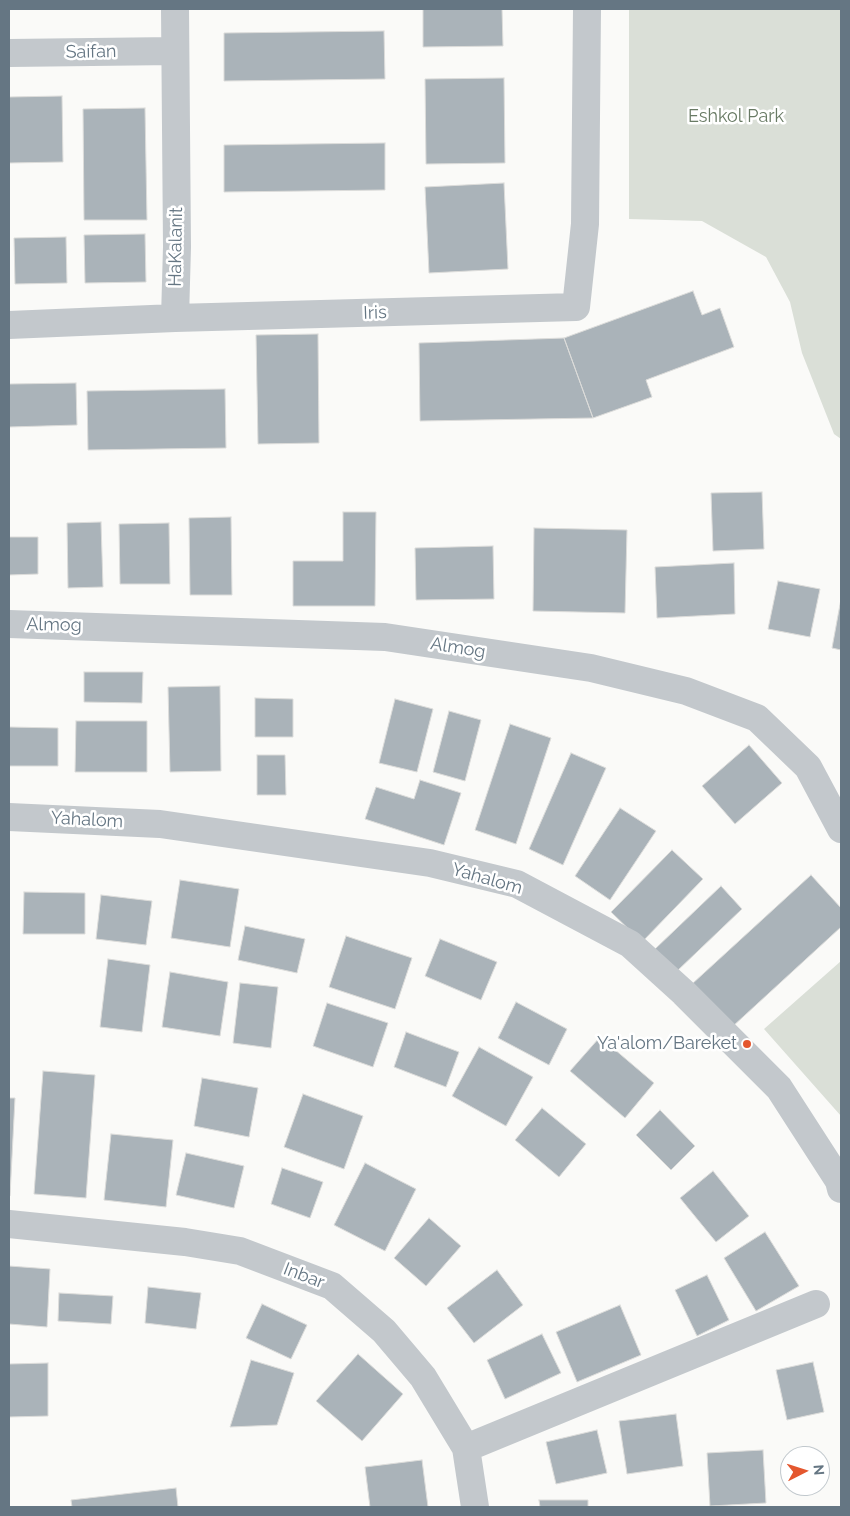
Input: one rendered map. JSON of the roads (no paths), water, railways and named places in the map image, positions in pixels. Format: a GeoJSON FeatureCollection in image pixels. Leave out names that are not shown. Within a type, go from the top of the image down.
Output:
{"type":"FeatureCollection","features":[{"type":"Feature","properties":{"kind":"street","name":"HaKalanit"},"geometry":{"type":"LineString","coordinates":[[175,9],[177,247],[175,318]]}},
{"type":"Feature","properties":{"kind":"street","name":"Iris"},"geometry":{"type":"LineString","coordinates":[[175,318],[576,307],[585,224],[587,9]]}},
{"type":"Feature","properties":{"kind":"street","name":"Saifan"},"geometry":{"type":"LineString","coordinates":[[9,53],[174,51]]}},
{"type":"Feature","properties":{"kind":"street"},"geometry":{"type":"LineString","coordinates":[[9,325],[175,318]]}},
{"type":"Feature","properties":{"kind":"street","name":"Almog"},"geometry":{"type":"LineString","coordinates":[[9,624],[385,637],[591,668],[686,690],[757,718],[808,767],[841,829]]}},
{"type":"Feature","properties":{"kind":"street","name":"Yahalom"},"geometry":{"type":"LineString","coordinates":[[9,817],[160,824],[430,863],[516,884],[630,944],[684,993],[779,1088],[839,1181],[841,1189]]}},
{"type":"Feature","properties":{"kind":"street","name":"Inbar"},"geometry":{"type":"LineString","coordinates":[[9,1224],[185,1242],[240,1250],[332,1286],[384,1331],[423,1377],[466,1448],[475,1507]]}},
{"type":"Feature","properties":{"kind":"street"},"geometry":{"type":"LineString","coordinates":[[466,1448],[816,1304]]}},
{"type":"Feature","properties":{"kind":"place","name":"Ya'alom/Bareket"},"geometry":{"type":"Point","coordinates":[747,1044]}},
{"type":"Feature","properties":{"kind":"park label","name":"Eshkol Park"},"geometry":{"type":"Point","coordinates":[736,117]}}]}
